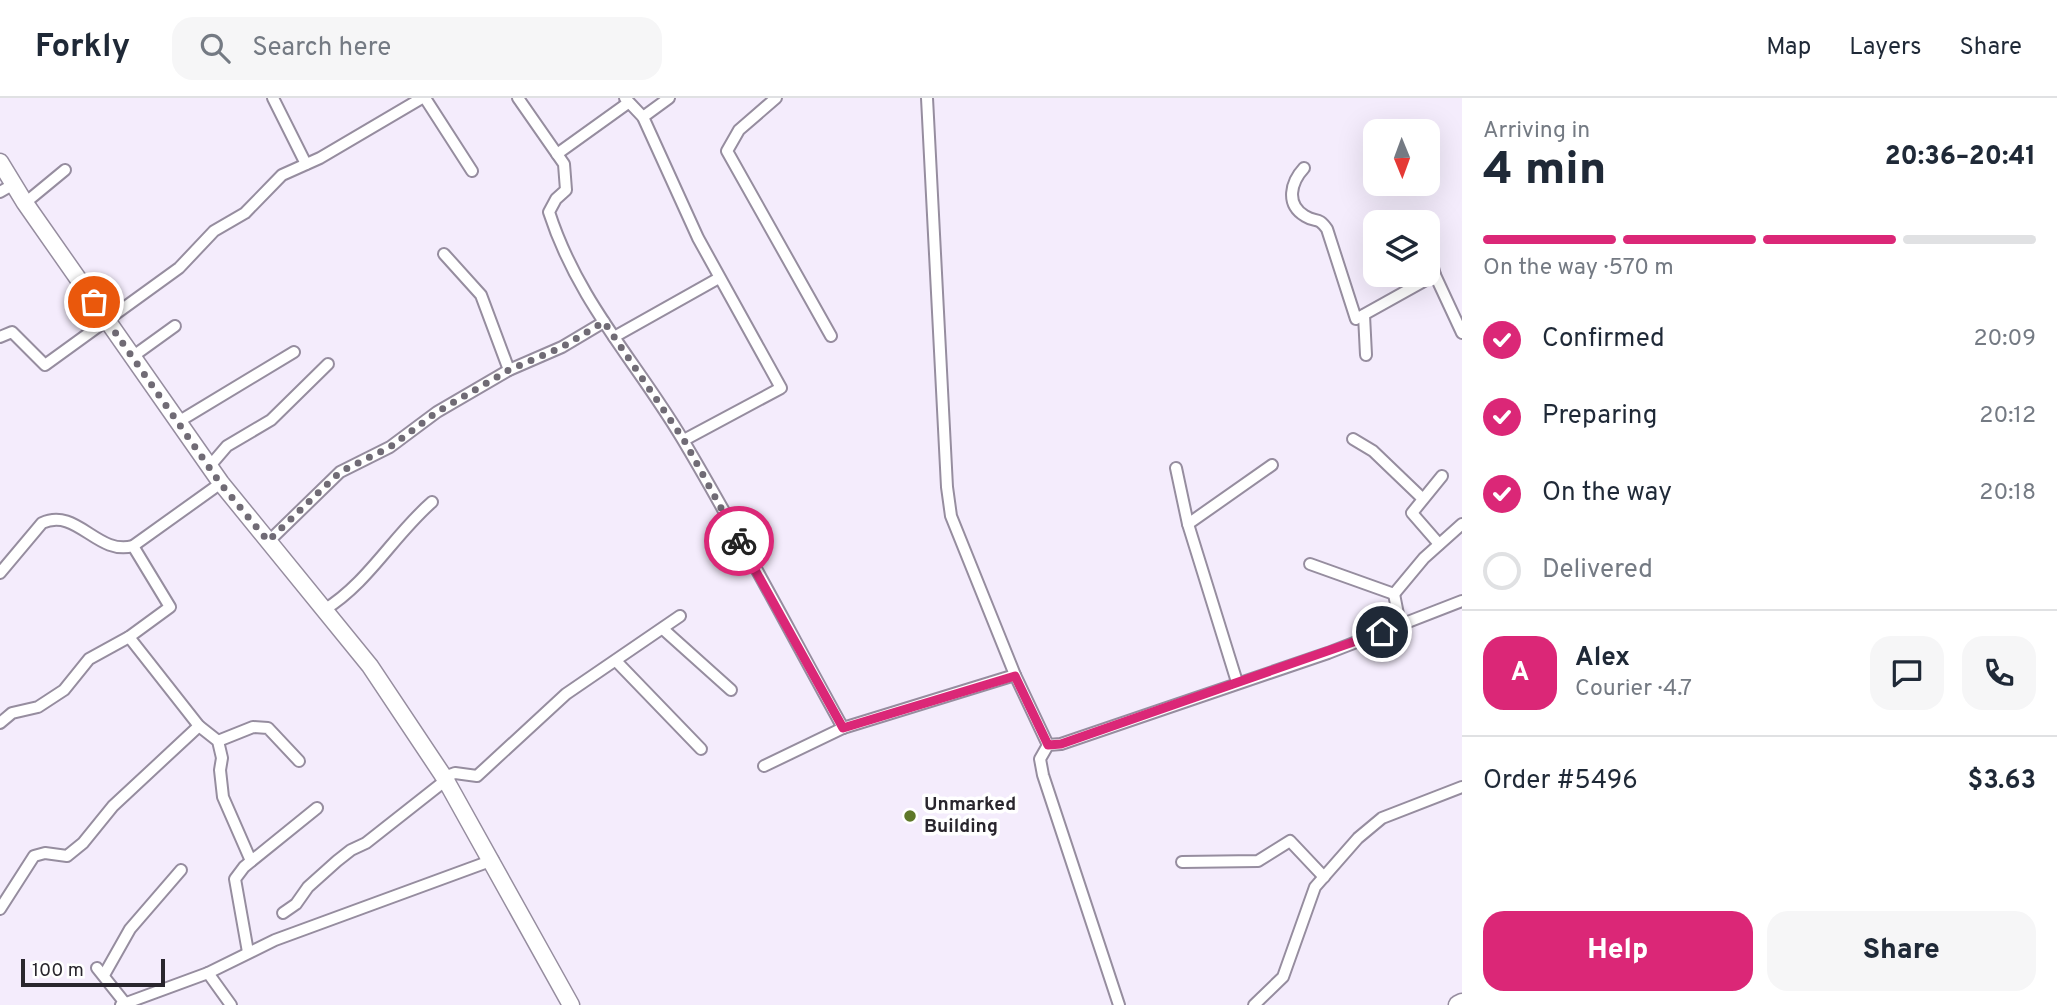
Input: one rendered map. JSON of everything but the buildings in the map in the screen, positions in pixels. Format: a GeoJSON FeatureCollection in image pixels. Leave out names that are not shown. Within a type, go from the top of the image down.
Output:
{"type":"FeatureCollection","features":[{"type":"Feature","properties":{"kind":"street"},"geometry":{"type":"LineString","coordinates":[[273,98],[306,164]]}},
{"type":"Feature","properties":{"kind":"street"},"geometry":{"type":"LineString","coordinates":[[0,337],[12,332],[46,365],[178,268],[214,231],[245,213],[282,175],[424,98],[472,171]]}},
{"type":"Feature","properties":{"kind":"street"},"geometry":{"type":"LineString","coordinates":[[518,98],[564,164],[566,190],[556,199],[549,212],[573,272],[594,311],[684,440],[843,728]]}},
{"type":"Feature","properties":{"kind":"street"},"geometry":{"type":"LineString","coordinates":[[643,117],[669,98]]}},
{"type":"Feature","properties":{"kind":"street"},"geometry":{"type":"LineString","coordinates":[[776,98],[739,130],[727,151],[831,336]]}},
{"type":"Feature","properties":{"kind":"street"},"geometry":{"type":"LineString","coordinates":[[927,98],[947,487],[951,516],[1015,676],[1048,745]]}},
{"type":"Feature","properties":{"kind":"street"},"geometry":{"type":"LineString","coordinates":[[557,154],[627,100],[643,117],[719,278],[781,388],[684,440]]}},
{"type":"Feature","properties":{"kind":"street"},"geometry":{"type":"LineString","coordinates":[[0,162],[7,188],[25,204],[220,483],[370,666],[445,779],[493,860],[571,1005]]}},
{"type":"Feature","properties":{"kind":"street"},"geometry":{"type":"LineString","coordinates":[[1304,168],[1291,192],[1294,205],[1303,215],[1320,220],[1327,229],[1356,319],[1414,287]]}},
{"type":"Feature","properties":{"kind":"street"},"geometry":{"type":"LineString","coordinates":[[25,204],[65,170]]}},
{"type":"Feature","properties":{"kind":"street"},"geometry":{"type":"LineString","coordinates":[[443,254],[481,295],[509,370]]}},
{"type":"Feature","properties":{"kind":"street"},"geometry":{"type":"LineString","coordinates":[[614,337],[719,278]]}},
{"type":"Feature","properties":{"kind":"street"},"geometry":{"type":"LineString","coordinates":[[1440,286],[1462,333]]}},
{"type":"Feature","properties":{"kind":"street"},"geometry":{"type":"LineString","coordinates":[[1364,315],[1366,355]]}},
{"type":"Feature","properties":{"kind":"street"},"geometry":{"type":"LineString","coordinates":[[268,541],[340,472],[390,447],[437,412],[509,370],[562,347],[604,322]]}},
{"type":"Feature","properties":{"kind":"street"},"geometry":{"type":"LineString","coordinates":[[132,356],[175,326]]}},
{"type":"Feature","properties":{"kind":"street"},"geometry":{"type":"LineString","coordinates":[[178,422],[294,352]]}},
{"type":"Feature","properties":{"kind":"street"},"geometry":{"type":"LineString","coordinates":[[209,467],[228,446],[271,421],[328,365]]}},
{"type":"Feature","properties":{"kind":"street"},"geometry":{"type":"LineString","coordinates":[[1353,439],[1373,451],[1422,498]]}},
{"type":"Feature","properties":{"kind":"street"},"geometry":{"type":"LineString","coordinates":[[1188,524],[1272,465]]}},
{"type":"Feature","properties":{"kind":"street"},"geometry":{"type":"LineString","coordinates":[[1176,468],[1188,524],[1237,682]]}},
{"type":"Feature","properties":{"kind":"street"},"geometry":{"type":"LineString","coordinates":[[1439,544],[1412,513],[1442,476]]}},
{"type":"Feature","properties":{"kind":"street"},"geometry":{"type":"LineString","coordinates":[[0,573],[42,523],[51,519],[68,520],[116,548],[133,546],[220,483]]}},
{"type":"Feature","properties":{"kind":"street"},"geometry":{"type":"LineString","coordinates":[[324,610],[349,595],[410,521],[432,502]]}},
{"type":"Feature","properties":{"kind":"street"},"geometry":{"type":"LineString","coordinates":[[1394,594],[1439,544],[1462,524]]}},
{"type":"Feature","properties":{"kind":"street"},"geometry":{"type":"LineString","coordinates":[[0,723],[12,713],[38,707],[64,690],[89,659],[129,637],[170,607],[133,546]]}},
{"type":"Feature","properties":{"kind":"street"},"geometry":{"type":"LineString","coordinates":[[1310,564],[1394,594]]}},
{"type":"Feature","properties":{"kind":"street"},"geometry":{"type":"LineString","coordinates":[[1394,594],[1400,624]]}},
{"type":"Feature","properties":{"kind":"street"},"geometry":{"type":"LineString","coordinates":[[1048,745],[1061,744],[1328,653],[1462,601]]}},
{"type":"Feature","properties":{"kind":"street"},"geometry":{"type":"LineString","coordinates":[[284,913],[351,849],[366,843],[455,773],[478,776],[566,694],[617,663],[680,616]]}},
{"type":"Feature","properties":{"kind":"street"},"geometry":{"type":"LineString","coordinates":[[663,629],[731,691]]}},
{"type":"Feature","properties":{"kind":"street"},"geometry":{"type":"LineString","coordinates":[[129,637],[200,726],[218,741],[222,758],[220,770],[223,797],[251,862]]}},
{"type":"Feature","properties":{"kind":"street"},"geometry":{"type":"LineString","coordinates":[[617,663],[701,749]]}},
{"type":"Feature","properties":{"kind":"street"},"geometry":{"type":"LineString","coordinates":[[764,766],[843,728],[1015,676]]}},
{"type":"Feature","properties":{"kind":"street"},"geometry":{"type":"LineString","coordinates":[[0,909],[34,856],[45,853],[67,856],[83,843],[113,806],[200,726]]}},
{"type":"Feature","properties":{"kind":"street"},"geometry":{"type":"LineString","coordinates":[[218,741],[253,727],[268,728],[299,761]]}},
{"type":"Feature","properties":{"kind":"street"},"geometry":{"type":"LineString","coordinates":[[1048,745],[1040,759],[1043,775],[1119,1005]]}},
{"type":"Feature","properties":{"kind":"street"},"geometry":{"type":"LineString","coordinates":[[1254,1005],[1283,977],[1315,887],[1358,838],[1382,818],[1462,787]]}},
{"type":"Feature","properties":{"kind":"street"},"geometry":{"type":"LineString","coordinates":[[248,952],[234,888],[235,879],[251,862],[317,808]]}},
{"type":"Feature","properties":{"kind":"street"},"geometry":{"type":"LineString","coordinates":[[1182,862],[1258,861],[1290,841],[1325,877]]}},
{"type":"Feature","properties":{"kind":"street"},"geometry":{"type":"LineString","coordinates":[[181,870],[130,929],[101,971],[123,1004],[208,973],[248,952],[493,860]]}},
{"type":"Feature","properties":{"kind":"street"},"geometry":{"type":"LineString","coordinates":[[208,973],[231,1005]]}},
{"type":"Feature","properties":{"kind":"way so far"},"geometry":{"type":"LineString","coordinates":[[94,302],[220,483],[268,541],[340,472],[390,447],[437,412],[509,370],[562,347],[604,322],[684,440],[739,541]]}},
{"type":"Feature","properties":{"kind":"place","name":"Unmarked Building"},"geometry":{"type":"Point","coordinates":[910,816]}},
{"type":"Feature","properties":{"kind":"route"},"geometry":{"type":"LineString","coordinates":[[739,541],[843,728],[1015,676],[1048,745],[1061,744],[1382,632]]}}]}
